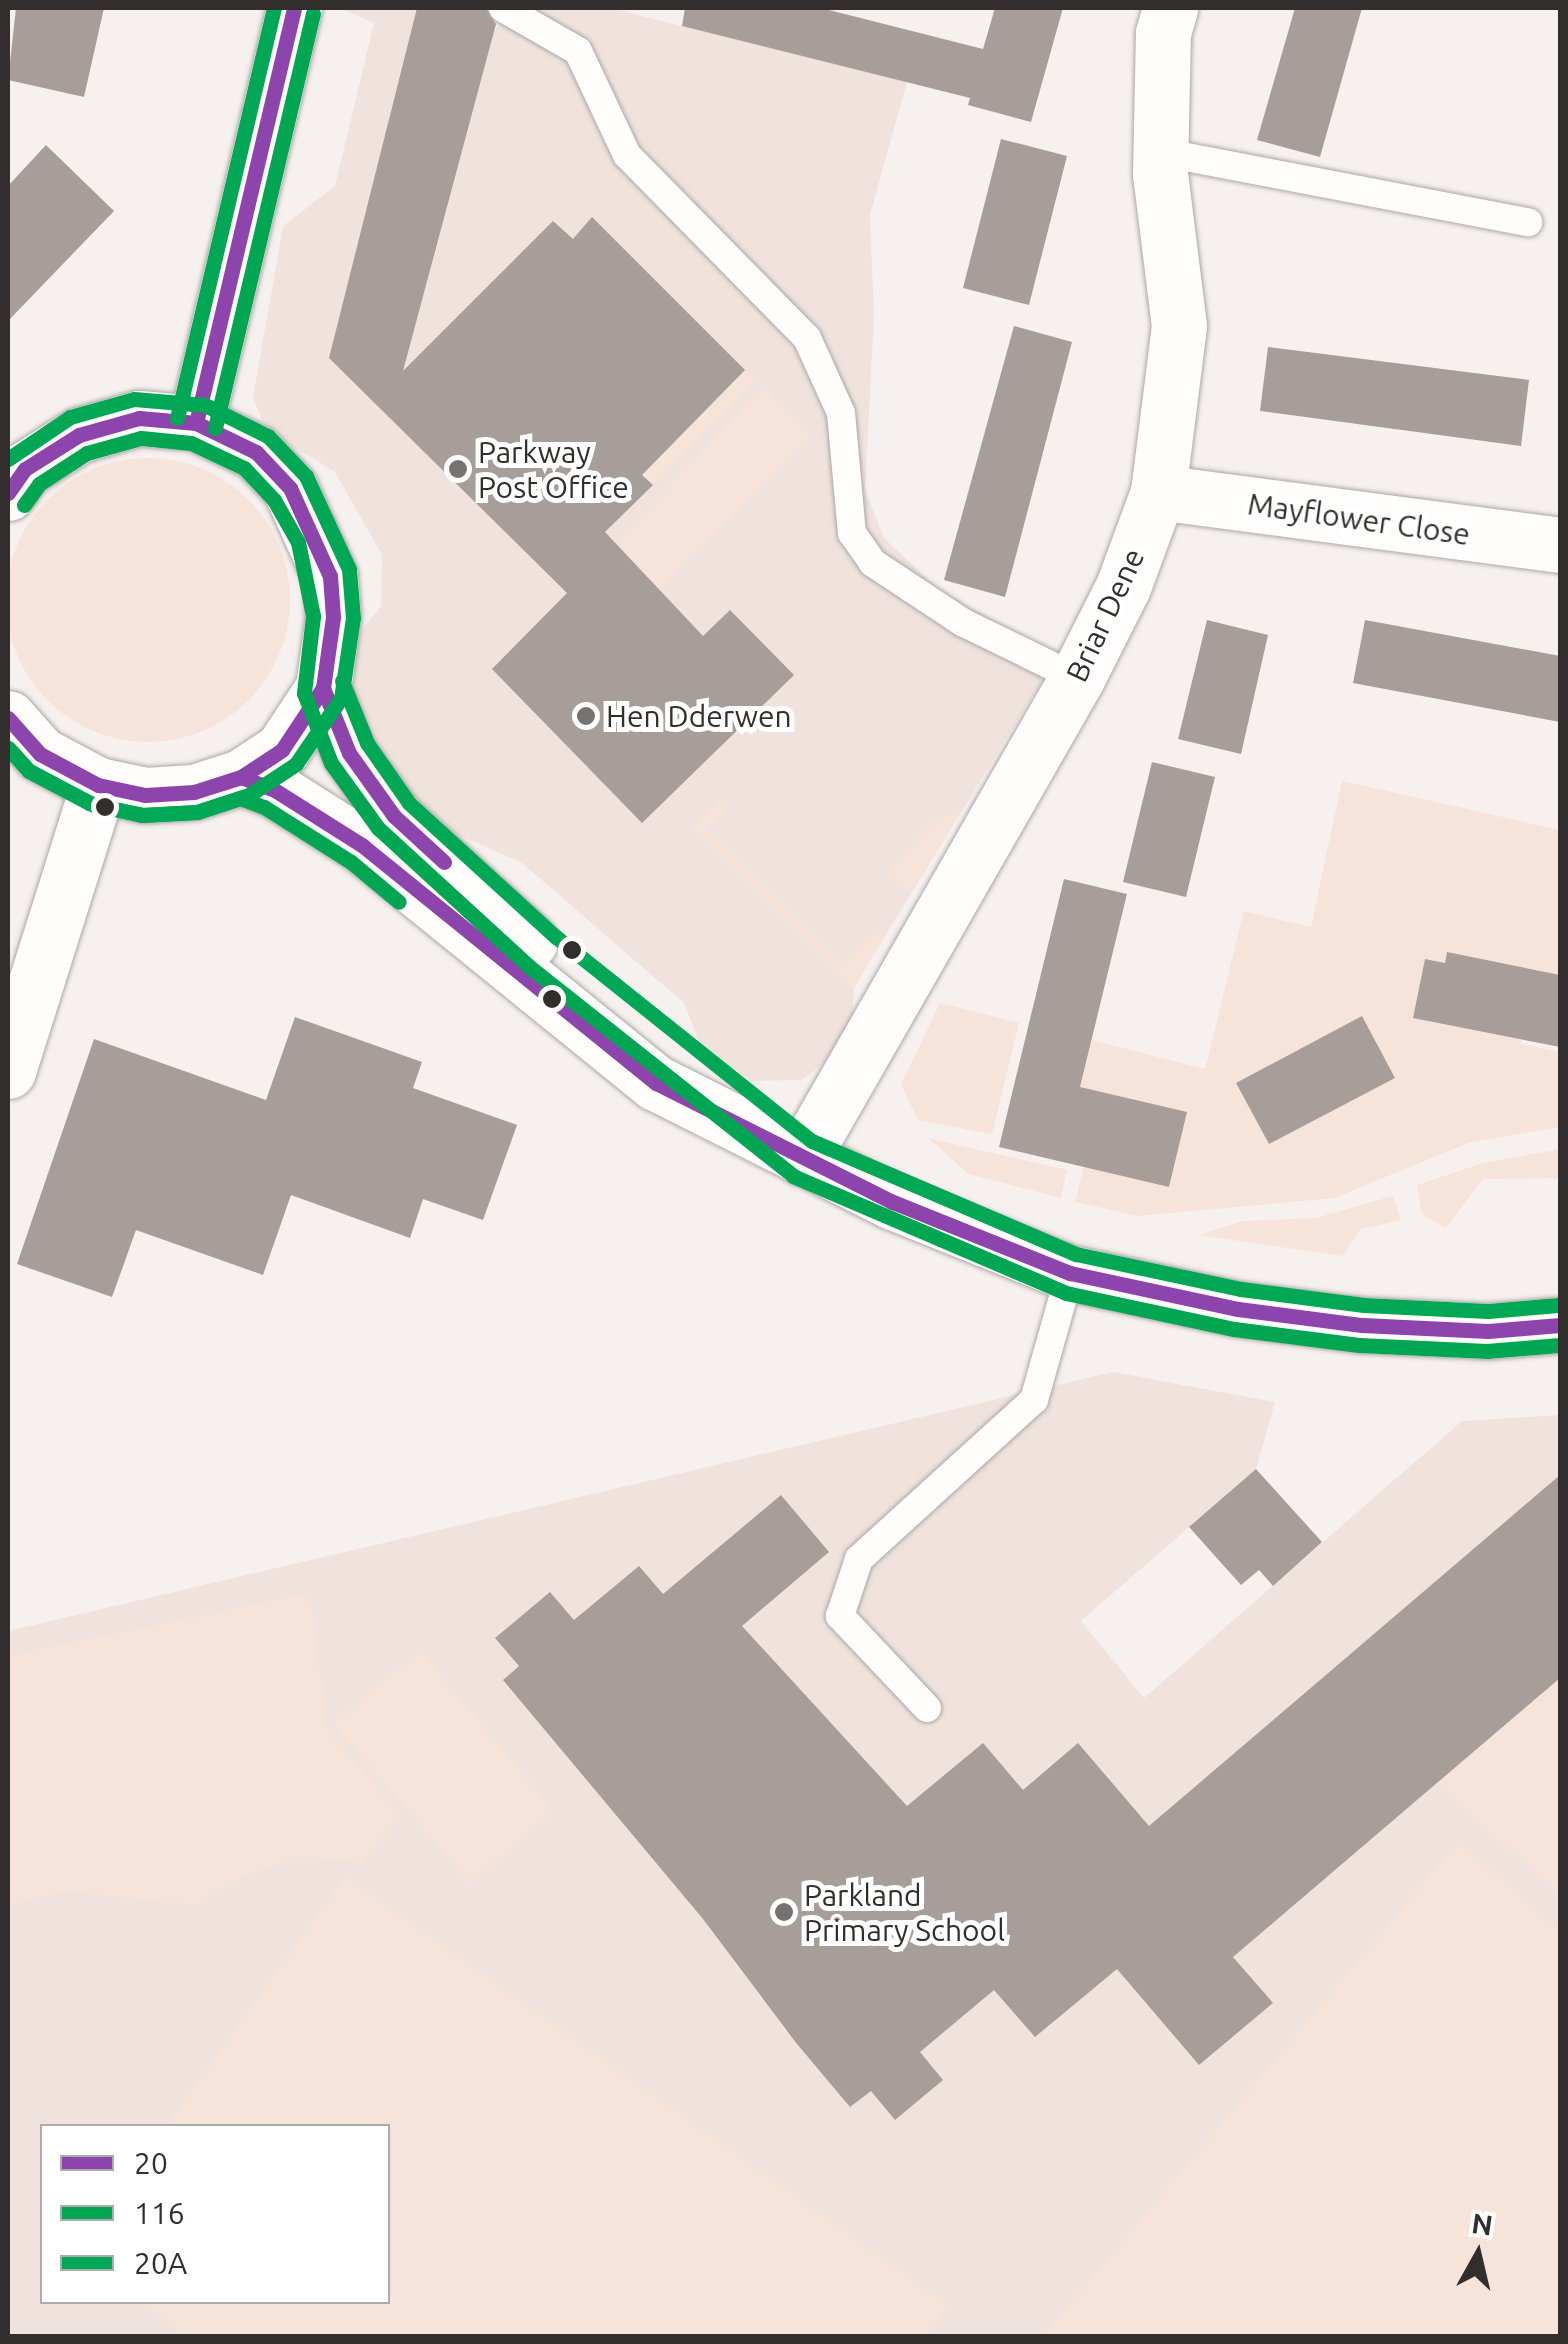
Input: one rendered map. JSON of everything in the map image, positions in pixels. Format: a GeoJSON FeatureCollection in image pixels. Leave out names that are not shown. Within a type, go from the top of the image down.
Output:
{"type":"FeatureCollection","features":[{"type":"Feature","properties":{"kind":"street"},"geometry":{"type":"LineString","coordinates":[[196,423],[294,8]]}},
{"type":"Feature","properties":{"kind":"street","name":"Briar Dene"},"geometry":{"type":"LineString","coordinates":[[802,1158],[1077,678],[1123,587],[1158,492],[1179,326],[1160,152],[1170,8]]}},
{"type":"Feature","properties":{"kind":"street"},"geometry":{"type":"LineString","coordinates":[[8,493],[26,469],[79,435],[139,418],[196,423],[256,452],[290,488],[316,534],[330,576],[333,617],[323,688],[282,750],[240,777],[194,792],[146,795],[98,785],[40,754],[8,718]]}},
{"type":"Feature","properties":{"kind":"street","name":"Mayflower Close"},"geometry":{"type":"LineString","coordinates":[[1158,492],[1560,545]]}},
{"type":"Feature","properties":{"kind":"street"},"geometry":{"type":"LineString","coordinates":[[323,688],[348,753],[394,816],[543,952],[802,1158]]}},
{"type":"Feature","properties":{"kind":"street"},"geometry":{"type":"LineString","coordinates":[[240,777],[273,789],[364,846],[656,1083],[802,1158],[1070,1273],[1238,1309],[1362,1326],[1488,1331],[1560,1325]]}},
{"type":"Feature","properties":{"kind":"street"},"geometry":{"type":"LineString","coordinates":[[8,1071],[98,785]]}},
{"type":"Feature","properties":{"kind":"lane"},"geometry":{"type":"LineString","coordinates":[[504,8],[578,51],[627,155],[807,338],[841,414],[852,532],[873,563],[962,622],[1077,678]]}},
{"type":"Feature","properties":{"kind":"lane"},"geometry":{"type":"LineString","coordinates":[[1160,152],[1528,222]]}},
{"type":"Feature","properties":{"kind":"lane"},"geometry":{"type":"LineString","coordinates":[[927,1708],[840,1616],[859,1558],[1034,1400],[1070,1273]]}},
{"type":"Feature","properties":{"kind":"shaded area"},"geometry":{"type":"Polygon","coordinates":[[[339,8],[417,8],[495,29],[522,8],[610,8],[907,82],[870,215],[874,315],[865,490],[884,538],[937,588],[1057,656],[854,987],[852,1026],[832,1057],[802,1080],[750,1081],[700,1044],[684,1003],[522,863],[432,823],[372,753],[352,687],[352,643],[381,606],[382,555],[335,472],[284,441],[263,422],[253,398],[283,226],[335,186],[374,23],[339,8]]]}},
{"type":"Feature","properties":{"kind":"shaded area"},"geometry":{"type":"Polygon","coordinates":[[[745,370],[755,380],[653,485],[606,439],[707,409],[745,370]]]}},
{"type":"Feature","properties":{"kind":"shaded area"},"geometry":{"type":"Polygon","coordinates":[[[762,387],[810,436],[659,589],[616,543],[762,387]]]}},
{"type":"Feature","properties":{"kind":"shaded area"},"geometry":{"type":"Polygon","coordinates":[[[148,458],[176,460],[202,469],[249,499],[279,546],[288,572],[288,628],[279,654],[249,701],[202,731],[176,740],[148,742],[120,740],[94,731],[47,701],[17,654],[8,628],[6,600],[8,572],[17,546],[47,499],[94,469],[120,460],[148,458]]]}},
{"type":"Feature","properties":{"kind":"shaded area"},"geometry":{"type":"Polygon","coordinates":[[[1342,781],[1560,830],[1560,975],[1447,952],[1445,963],[1425,959],[1522,1034],[1521,1044],[1560,1052],[1560,1127],[1471,1142],[1334,1198],[1138,1216],[1075,1202],[1084,1166],[1169,1187],[1186,1113],[1080,1087],[1092,1040],[1205,1069],[1244,911],[1311,927],[1342,781]],[[1394,1078],[1236,1083],[1269,1144],[1394,1078]]]}},
{"type":"Feature","properties":{"kind":"shaded area"},"geometry":{"type":"Polygon","coordinates":[[[722,798],[730,805],[706,830],[842,965],[875,932],[884,937],[854,988],[693,827],[722,798]]]}},
{"type":"Feature","properties":{"kind":"shaded area"},"geometry":{"type":"Polygon","coordinates":[[[959,814],[911,892],[886,873],[937,818],[959,814]]]}},
{"type":"Feature","properties":{"kind":"shaded area"},"geometry":{"type":"Polygon","coordinates":[[[940,1003],[1019,1023],[992,1134],[918,1120],[901,1085],[940,1003]]]}},
{"type":"Feature","properties":{"kind":"shaded area"},"geometry":{"type":"Polygon","coordinates":[[[928,1138],[1067,1170],[1061,1198],[969,1174],[928,1138]]]}},
{"type":"Feature","properties":{"kind":"shaded area"},"geometry":{"type":"Polygon","coordinates":[[[1560,1149],[1560,1178],[1483,1179],[1446,1228],[1422,1214],[1417,1185],[1483,1163],[1560,1149]]]}},
{"type":"Feature","properties":{"kind":"shaded area"},"geometry":{"type":"Polygon","coordinates":[[[1393,1196],[1401,1220],[1361,1229],[1342,1256],[1199,1235],[1243,1221],[1316,1218],[1393,1196]]]}},
{"type":"Feature","properties":{"kind":"shaded area","name":"Parkland Primary School"},"geometry":{"type":"Polygon","coordinates":[[[1113,1372],[1275,1402],[1256,1469],[1081,1621],[1144,1698],[1462,1421],[1560,1415],[1560,2336],[8,2336],[8,1631],[1113,1372]]]}},
{"type":"Feature","properties":{"kind":"shaded area"},"geometry":{"type":"Polygon","coordinates":[[[310,1593],[326,1728],[402,1816],[361,1862],[296,1857],[240,1878],[198,1905],[61,1891],[8,1905],[8,1656],[310,1593]]]}},
{"type":"Feature","properties":{"kind":"shaded area"},"geometry":{"type":"Polygon","coordinates":[[[420,1651],[554,1811],[470,1883],[334,1724],[420,1651]]]}},
{"type":"Feature","properties":{"kind":"shaded area"},"geometry":{"type":"Polygon","coordinates":[[[1560,1678],[1560,1894],[1436,1784],[1560,1678]]]}},
{"type":"Feature","properties":{"kind":"shaded area"},"geometry":{"type":"Polygon","coordinates":[[[1458,1842],[1560,1931],[1560,2336],[1043,2336],[1458,1842]]]}},
{"type":"Feature","properties":{"kind":"shaded area"},"geometry":{"type":"Polygon","coordinates":[[[345,1876],[948,2305],[926,2336],[189,2336],[143,2304],[390,2304],[390,2124],[167,2124],[345,1876]]]}},
{"type":"Feature","properties":{"kind":"building"},"geometry":{"type":"Polygon","coordinates":[[[16,8],[104,8],[84,97],[8,80],[16,8]]]}},
{"type":"Feature","properties":{"kind":"building"},"geometry":{"type":"Polygon","coordinates":[[[417,8],[486,8],[496,24],[403,371],[553,221],[573,239],[592,217],[745,370],[642,475],[653,485],[605,532],[703,636],[730,610],[794,675],[642,823],[492,669],[567,593],[329,358],[417,8]]]}},
{"type":"Feature","properties":{"kind":"building"},"geometry":{"type":"Polygon","coordinates":[[[685,8],[821,8],[983,49],[995,8],[1063,8],[1031,122],[968,105],[970,98],[682,26],[685,8]]]}},
{"type":"Feature","properties":{"kind":"building"},"geometry":{"type":"Polygon","coordinates":[[[1295,8],[1362,8],[1320,157],[1257,140],[1295,8]]]}},
{"type":"Feature","properties":{"kind":"building"},"geometry":{"type":"Polygon","coordinates":[[[1001,139],[1067,156],[1029,305],[963,288],[1001,139]]]}},
{"type":"Feature","properties":{"kind":"building"},"geometry":{"type":"Polygon","coordinates":[[[46,145],[114,211],[8,321],[8,186],[46,145]]]}},
{"type":"Feature","properties":{"kind":"building"},"geometry":{"type":"Polygon","coordinates":[[[1014,326],[1072,342],[1005,597],[944,580],[1014,326]]]}},
{"type":"Feature","properties":{"kind":"building"},"geometry":{"type":"Polygon","coordinates":[[[1268,347],[1529,380],[1521,446],[1260,411],[1268,347]]]}},
{"type":"Feature","properties":{"kind":"building"},"geometry":{"type":"Polygon","coordinates":[[[1207,620],[1268,635],[1241,754],[1178,739],[1207,620]]]}},
{"type":"Feature","properties":{"kind":"building"},"geometry":{"type":"Polygon","coordinates":[[[1365,620],[1560,656],[1560,722],[1353,683],[1365,620]]]}},
{"type":"Feature","properties":{"kind":"building"},"geometry":{"type":"Polygon","coordinates":[[[1152,762],[1215,777],[1186,897],[1123,882],[1152,762]]]}},
{"type":"Feature","properties":{"kind":"building"},"geometry":{"type":"Polygon","coordinates":[[[1064,879],[1127,894],[1080,1087],[1187,1112],[1169,1187],[999,1147],[1064,879]]]}},
{"type":"Feature","properties":{"kind":"building"},"geometry":{"type":"Polygon","coordinates":[[[1447,952],[1560,975],[1560,1047],[1413,1018],[1425,959],[1445,963],[1447,952]]]}},
{"type":"Feature","properties":{"kind":"building"},"geometry":{"type":"Polygon","coordinates":[[[1362,1016],[1395,1078],[1269,1144],[1236,1083],[1362,1016]]]}},
{"type":"Feature","properties":{"kind":"building"},"geometry":{"type":"Polygon","coordinates":[[[295,1017],[422,1062],[413,1088],[517,1125],[483,1220],[423,1199],[410,1238],[291,1195],[263,1275],[136,1230],[112,1297],[17,1264],[94,1039],[266,1100],[295,1017]]]}},
{"type":"Feature","properties":{"kind":"building"},"geometry":{"type":"Polygon","coordinates":[[[1256,1469],[1322,1542],[1273,1586],[1259,1570],[1241,1585],[1189,1527],[1256,1469]]]}},
{"type":"Feature","properties":{"kind":"building"},"geometry":{"type":"Polygon","coordinates":[[[1560,1475],[1560,1678],[1233,1957],[1273,2003],[1199,2065],[1117,1969],[1035,2037],[994,1990],[920,2052],[943,2080],[895,2120],[871,2091],[850,2107],[797,2044],[703,1919],[503,1680],[519,1666],[495,1638],[550,1592],[574,1620],[639,1566],[663,1594],[781,1495],[829,1552],[742,1626],[907,1806],[983,1743],[1023,1790],[1078,1743],[1149,1826],[1560,1475]]]}},
{"type":"Feature","properties":{"kind":"transit line","name":"20A"},"geometry":{"type":"LineString","coordinates":[[177,418],[274,8]]}},
{"type":"Feature","properties":{"kind":"transit line","name":"20"},"geometry":{"type":"LineString","coordinates":[[196,423],[294,8]]}},
{"type":"Feature","properties":{"kind":"transit line","name":"116"},"geometry":{"type":"LineString","coordinates":[[215,428],[313,13]]}},
{"type":"Feature","properties":{"kind":"transit line","name":"20A"},"geometry":{"type":"LineString","coordinates":[[8,459],[70,417],[134,399],[205,405],[268,436],[306,476],[349,569],[353,618],[341,698],[296,764],[249,795],[197,812],[141,815],[89,803],[29,771],[8,748]]}},
{"type":"Feature","properties":{"kind":"transit line","name":"20"},"geometry":{"type":"LineString","coordinates":[[8,493],[25,469],[79,435],[139,418],[196,423],[256,452],[290,488],[330,576],[333,617],[323,688],[282,750],[241,777],[194,792],[145,795],[98,785],[40,754],[8,718]]}},
{"type":"Feature","properties":{"kind":"transit line","name":"116"},"geometry":{"type":"LineString","coordinates":[[24,505],[39,484],[87,453],[141,438],[191,443],[244,468],[274,500],[298,542],[313,616],[304,693],[331,763],[378,828],[531,968],[793,1176],[1066,1293],[1234,1329],[1359,1345],[1487,1351],[1560,1345]]}},
{"type":"Feature","properties":{"kind":"transit line","name":"20A"},"geometry":{"type":"LineString","coordinates":[[342,681],[367,743],[409,803],[556,937],[812,1141],[1076,1254],[1241,1289],[1364,1305],[1488,1311],[1558,1305]]}},
{"type":"Feature","properties":{"kind":"transit line","name":"20"},"geometry":{"type":"LineString","coordinates":[[323,688],[349,753],[394,816],[444,862]]}},
{"type":"Feature","properties":{"kind":"transit line","name":"116"},"geometry":{"type":"LineString","coordinates":[[8,748],[29,771],[94,805],[144,815],[197,812],[240,798],[264,807],[351,862],[399,902]]}},
{"type":"Feature","properties":{"kind":"transit line","name":"20"},"geometry":{"type":"LineString","coordinates":[[241,777],[273,789],[363,846],[656,1083],[893,1202],[1070,1273],[1238,1309],[1362,1325],[1488,1331],[1560,1325]]}},
{"type":"Feature","properties":{"kind":"place","name":"Parkway Post Office"},"geometry":{"type":"Point","coordinates":[458,469]}},
{"type":"Feature","properties":{"kind":"place","name":"Hen Dderwen"},"geometry":{"type":"Point","coordinates":[586,716]}},
{"type":"Feature","properties":{"kind":"place","name":"Parkland Primary School"},"geometry":{"type":"Point","coordinates":[784,1912]}}]}
